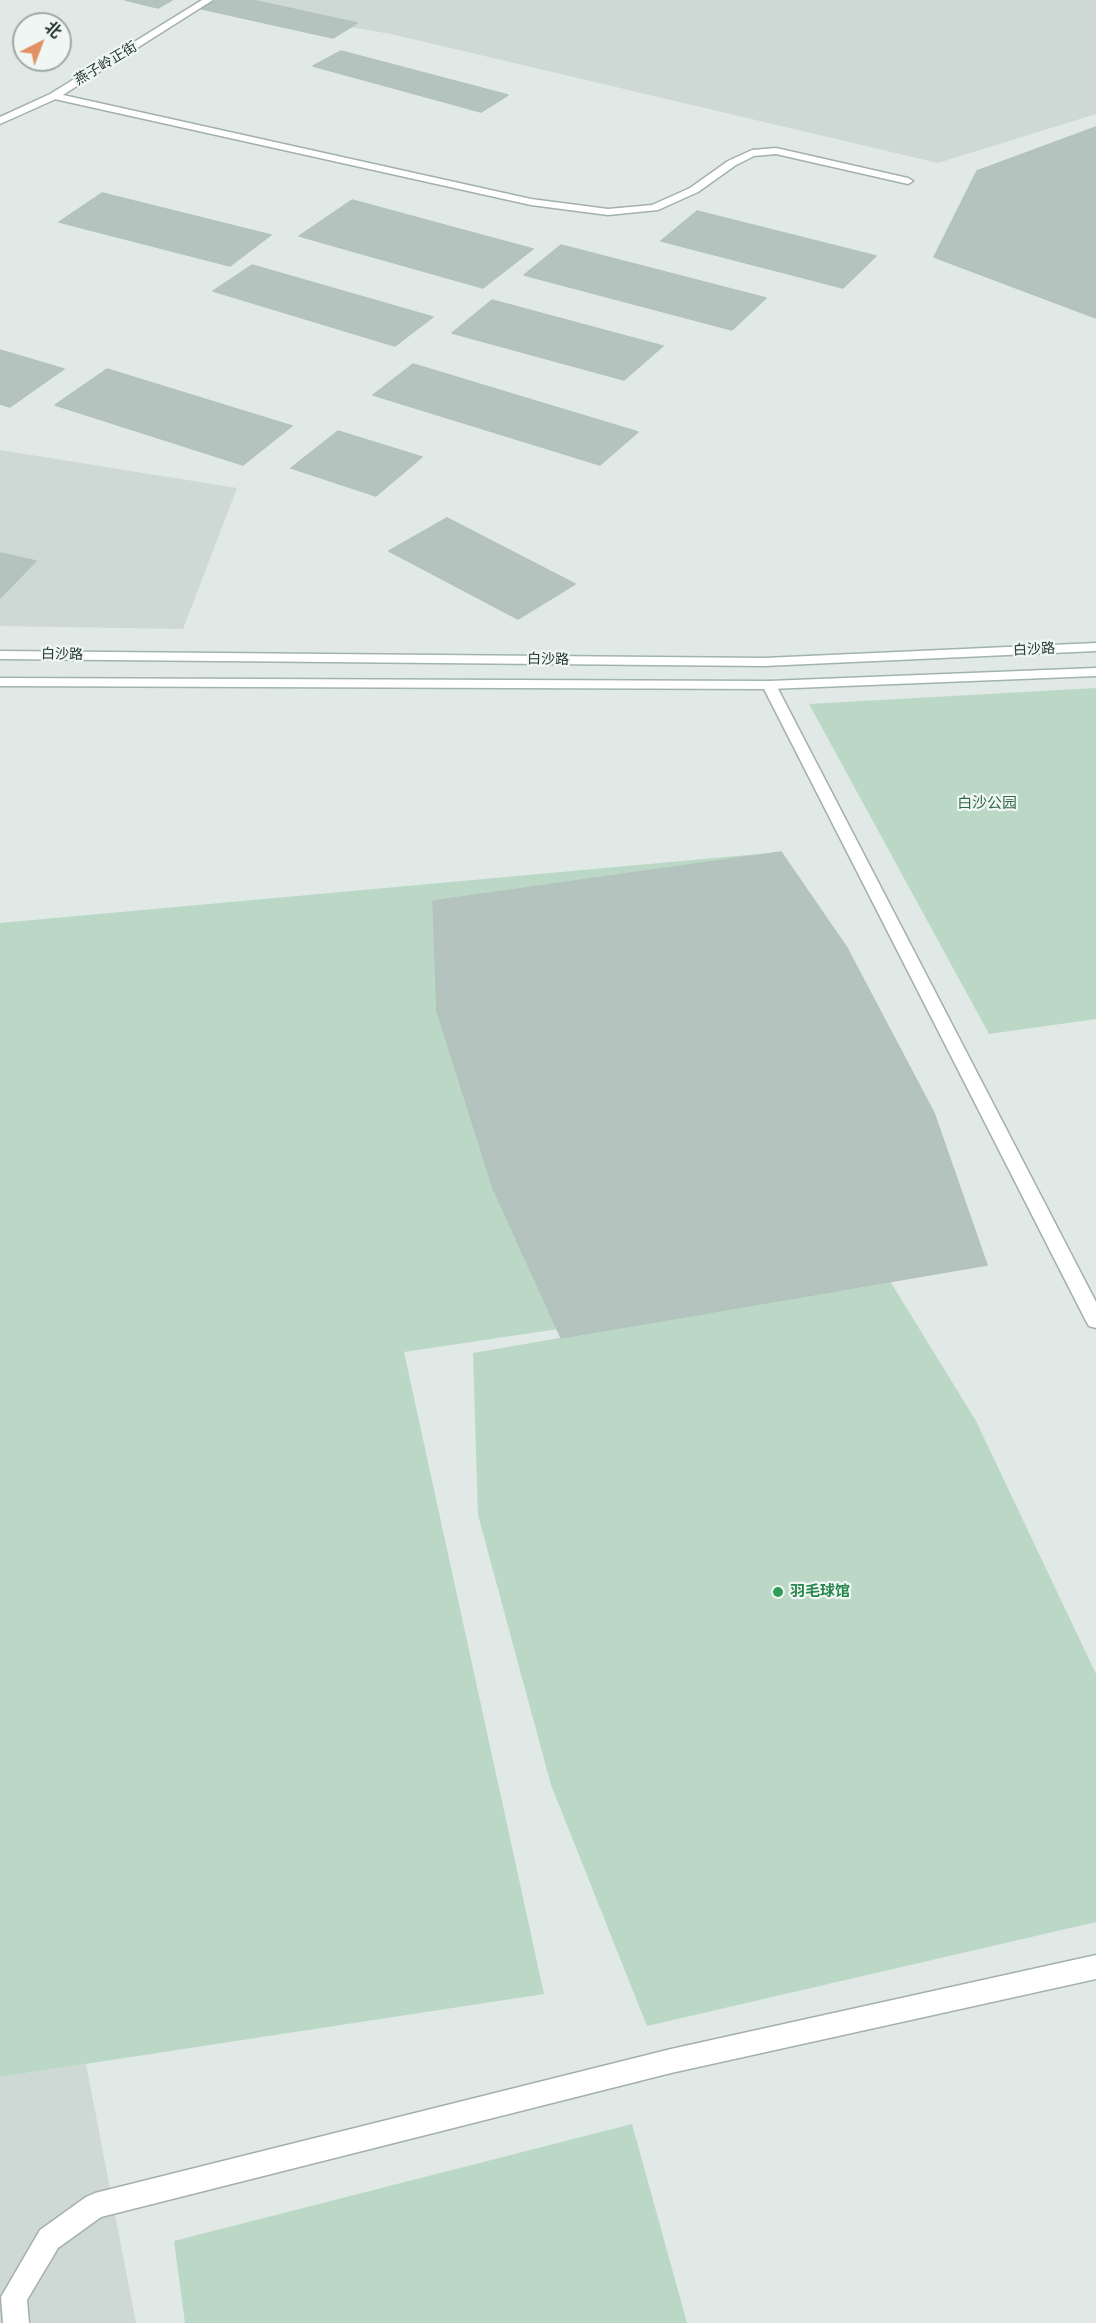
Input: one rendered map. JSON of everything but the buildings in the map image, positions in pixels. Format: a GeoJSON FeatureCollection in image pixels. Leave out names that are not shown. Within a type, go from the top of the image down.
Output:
{"type":"FeatureCollection","features":[{"type":"Feature","properties":{"kind":"street","name":"燕子岭正街"},"geometry":{"type":"LineString","coordinates":[[0,121],[54,96],[208,0]]}},
{"type":"Feature","properties":{"kind":"street"},"geometry":{"type":"LineString","coordinates":[[54,96],[531,202],[608,213],[654,208],[694,190],[732,163],[752,153],[776,151],[908,181]]}},
{"type":"Feature","properties":{"kind":"street","name":"白沙路"},"geometry":{"type":"LineString","coordinates":[[0,655],[764,662],[1096,647]]}},
{"type":"Feature","properties":{"kind":"street","name":"白沙路"},"geometry":{"type":"LineString","coordinates":[[0,682],[769,685],[1096,672]]}},
{"type":"Feature","properties":{"kind":"street"},"geometry":{"type":"LineString","coordinates":[[769,685],[1096,1321]]}},
{"type":"Feature","properties":{"kind":"street"},"geometry":{"type":"LineString","coordinates":[[16,2323],[14,2297],[49,2239],[95,2206],[672,2061],[1096,1966]]}},
{"type":"Feature","properties":{"kind":"shaded area"},"geometry":{"type":"Polygon","coordinates":[[[240,0],[1096,0],[1096,114],[938,163],[391,34],[230,7],[240,0]]]}},
{"type":"Feature","properties":{"kind":"shaded area"},"geometry":{"type":"Polygon","coordinates":[[[0,450],[237,488],[183,629],[0,626],[0,450]]]}},
{"type":"Feature","properties":{"kind":"shaded area"},"geometry":{"type":"Polygon","coordinates":[[[86,2064],[136,2323],[0,2323],[0,2077],[86,2064]]]}},
{"type":"Feature","properties":{"kind":"green space","name":"白沙公园"},"geometry":{"type":"Polygon","coordinates":[[[1096,688],[1096,1019],[989,1034],[809,704],[1096,688]]]}},
{"type":"Feature","properties":{"kind":"green space"},"geometry":{"type":"Polygon","coordinates":[[[781,852],[987,1265],[404,1352],[544,1994],[0,2077],[0,923],[781,852]]]}},
{"type":"Feature","properties":{"kind":"green space","name":"羽毛球馆"},"geometry":{"type":"Polygon","coordinates":[[[890,1281],[976,1421],[1096,1674],[1096,1922],[647,2026],[551,1785],[478,1515],[473,1353],[890,1281]]]}},
{"type":"Feature","properties":{"kind":"green space"},"geometry":{"type":"Polygon","coordinates":[[[632,2124],[687,2323],[185,2323],[174,2241],[632,2124]]]}},
{"type":"Feature","properties":{"kind":"place","name":"羽毛球馆"},"geometry":{"type":"Point","coordinates":[778,1592]}}]}
